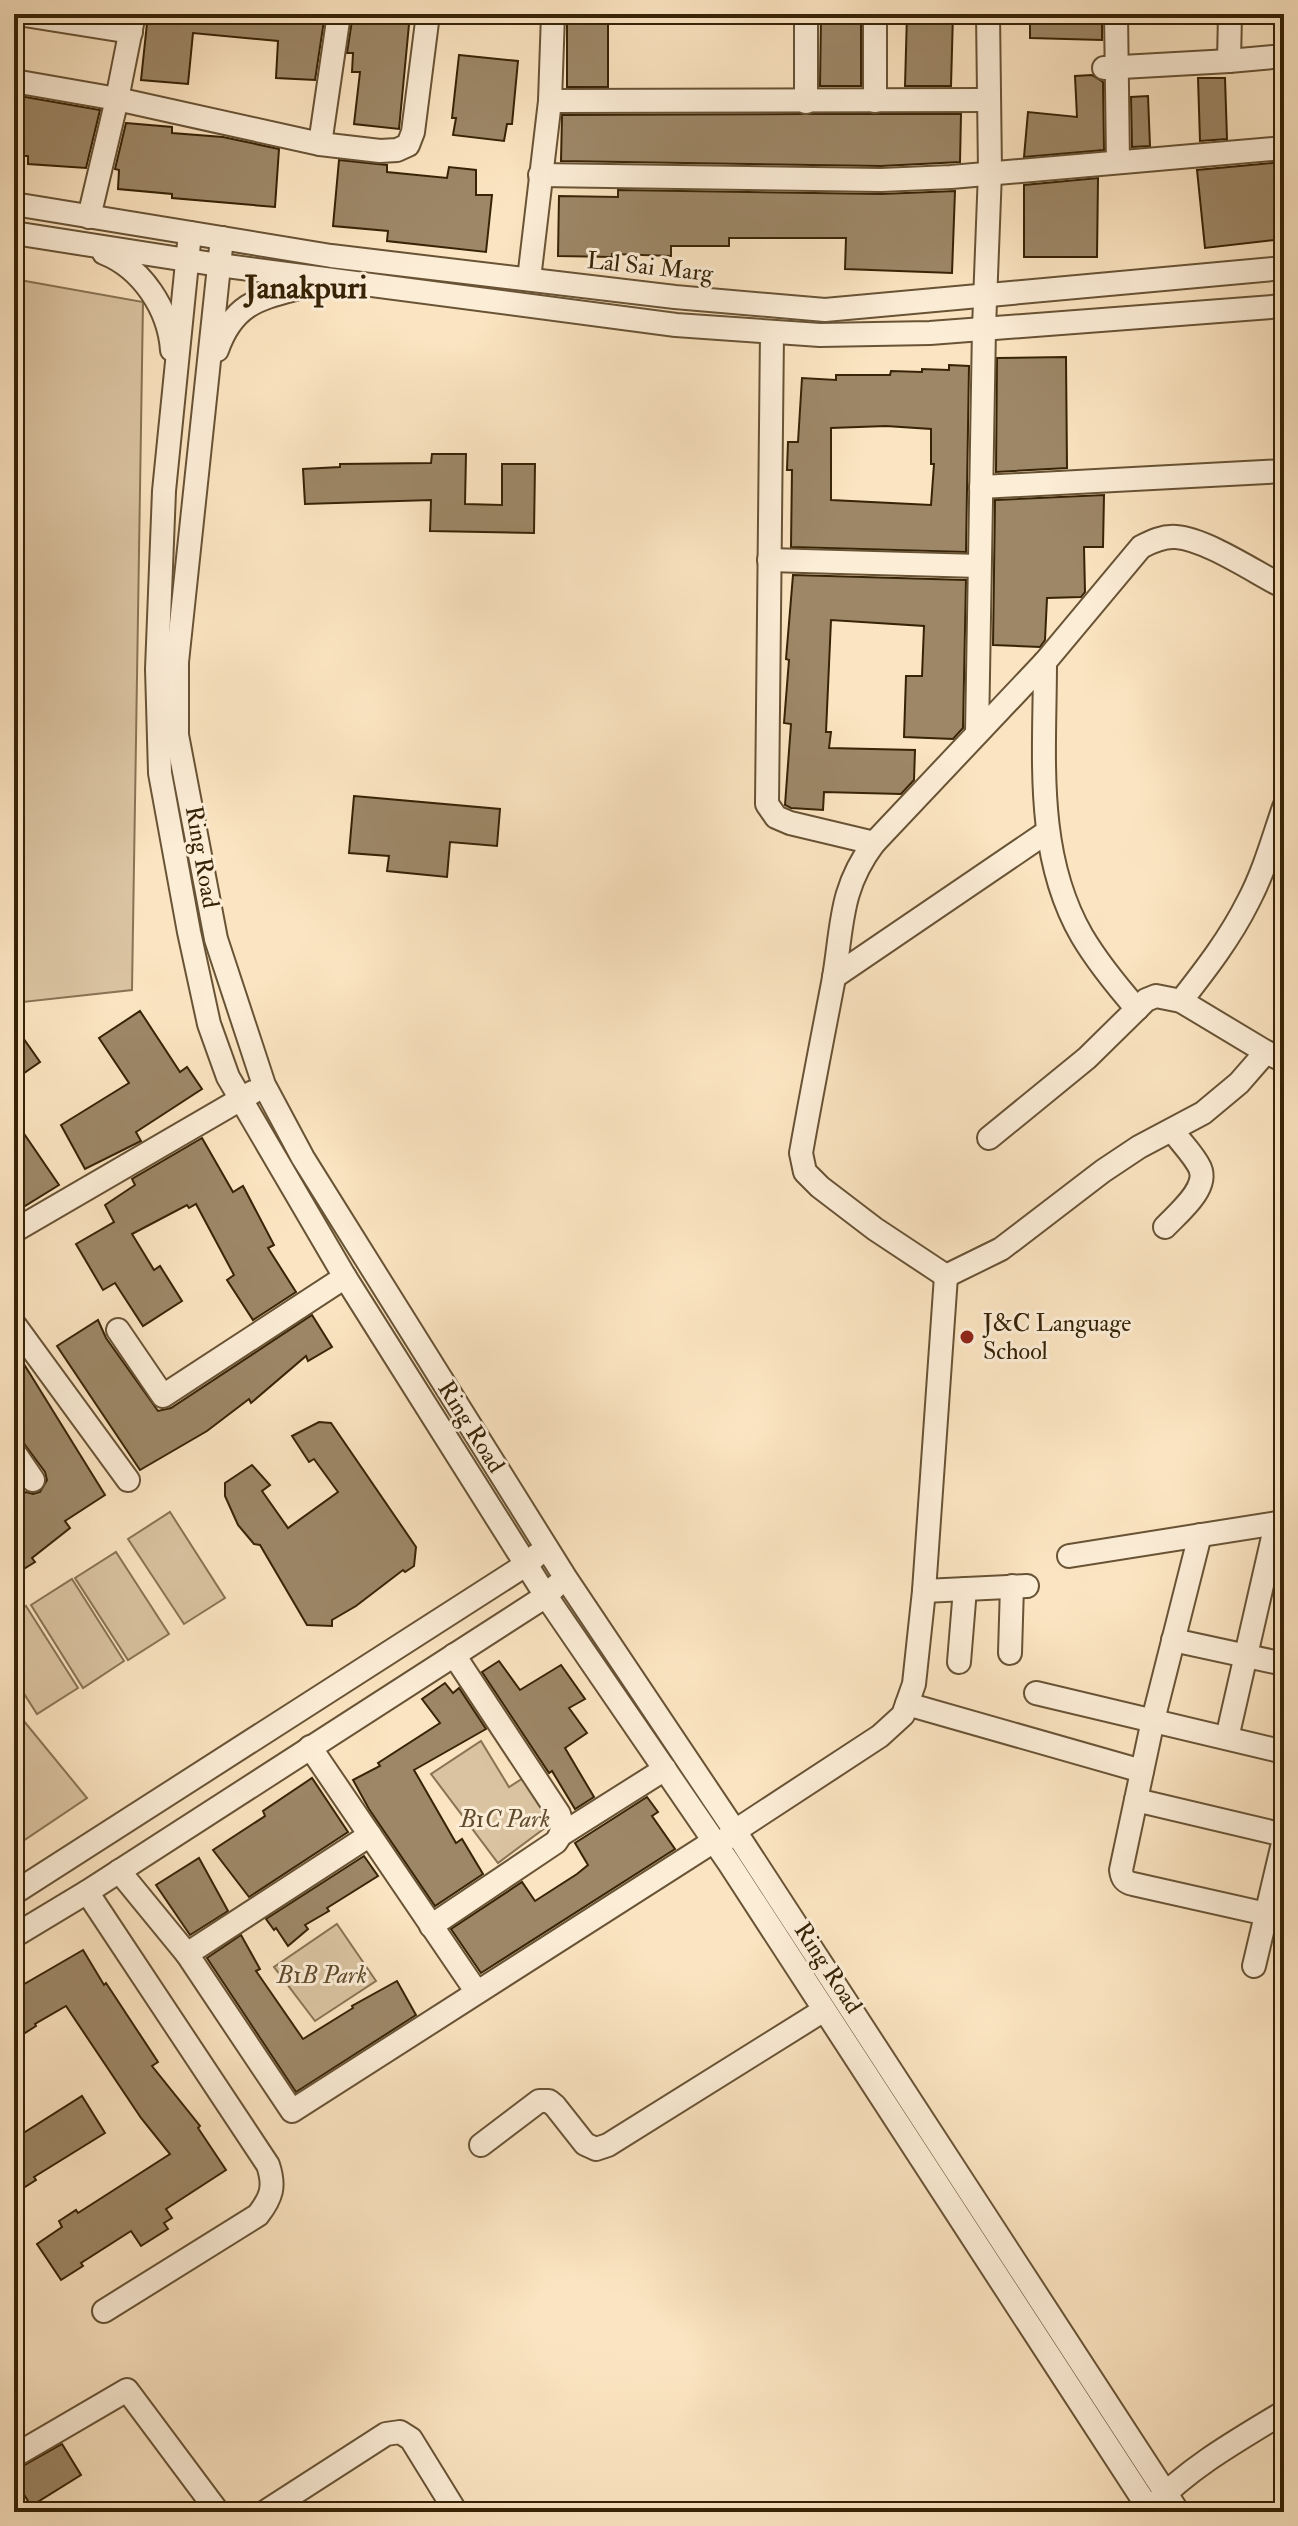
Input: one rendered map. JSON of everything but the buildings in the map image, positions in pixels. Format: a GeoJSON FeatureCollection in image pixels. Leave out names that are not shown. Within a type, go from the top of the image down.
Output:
{"type":"FeatureCollection","features":[{"type":"Feature","properties":{"kind":"street"},"geometry":{"type":"LineString","coordinates":[[18,14],[133,23],[89,217]]}},
{"type":"Feature","properties":{"kind":"street"},"geometry":{"type":"LineString","coordinates":[[320,144],[339,14]]}},
{"type":"Feature","properties":{"kind":"street"},"geometry":{"type":"LineString","coordinates":[[14,81],[117,99],[320,144],[397,150],[408,145],[413,132],[428,14]]}},
{"type":"Feature","properties":{"kind":"street"},"geometry":{"type":"LineString","coordinates":[[529,279],[550,101],[553,14]]}},
{"type":"Feature","properties":{"kind":"street"},"geometry":{"type":"LineString","coordinates":[[806,14],[806,102]]}},
{"type":"Feature","properties":{"kind":"street"},"geometry":{"type":"LineString","coordinates":[[875,14],[875,101]]}},
{"type":"Feature","properties":{"kind":"street"},"geometry":{"type":"LineString","coordinates":[[977,733],[990,172],[988,14]]}},
{"type":"Feature","properties":{"kind":"street"},"geometry":{"type":"LineString","coordinates":[[1116,14],[1110,68],[1118,162]]}},
{"type":"Feature","properties":{"kind":"street"},"geometry":{"type":"LineString","coordinates":[[1229,61],[1230,14]]}},
{"type":"Feature","properties":{"kind":"street"},"geometry":{"type":"LineString","coordinates":[[1110,68],[1284,56]]}},
{"type":"Feature","properties":{"kind":"street"},"geometry":{"type":"LineString","coordinates":[[550,101],[988,100]]}},
{"type":"Feature","properties":{"kind":"street"},"geometry":{"type":"LineString","coordinates":[[540,175],[881,180],[1284,148]]}},
{"type":"Feature","properties":{"kind":"street","name":"Lal Sai Marg"},"geometry":{"type":"LineString","coordinates":[[14,204],[331,256],[675,297],[825,310],[1284,268]]}},
{"type":"Feature","properties":{"kind":"street"},"geometry":{"type":"LineString","coordinates":[[14,233],[187,261],[676,325],[820,335],[930,333],[1284,306]]}},
{"type":"Feature","properties":{"kind":"street","name":"Ring Road"},"geometry":{"type":"LineString","coordinates":[[190,233],[164,491],[167,664],[177,735],[216,939],[264,1085],[303,1158],[565,1577],[735,1831],[1155,2505]]}},
{"type":"Feature","properties":{"kind":"street","name":"Ring Road"},"geometry":{"type":"LineString","coordinates":[[222,238],[167,664],[160,773],[209,1024],[228,1077],[345,1277],[546,1596],[665,1769],[709,1846],[824,2010],[1155,2505],[1178,2512]]}},
{"type":"Feature","properties":{"kind":"street"},"geometry":{"type":"LineString","coordinates":[[83,245],[115,257],[137,273],[153,294],[171,335],[176,387]]}},
{"type":"Feature","properties":{"kind":"street"},"geometry":{"type":"LineString","coordinates":[[206,380],[224,330],[237,312],[255,302],[326,280]]}},
{"type":"Feature","properties":{"kind":"street"},"geometry":{"type":"LineString","coordinates":[[772,332],[767,804],[776,817],[790,823],[874,843]]}},
{"type":"Feature","properties":{"kind":"street"},"geometry":{"type":"LineString","coordinates":[[981,487],[1284,471]]}},
{"type":"Feature","properties":{"kind":"street"},"geometry":{"type":"LineString","coordinates":[[946,1276],[875,1229],[805,1172],[801,1153],[834,977],[842,910],[857,865],[874,843],[1045,662],[1141,547],[1156,539],[1176,537],[1199,543],[1284,587]]}},
{"type":"Feature","properties":{"kind":"street"},"geometry":{"type":"LineString","coordinates":[[769,560],[979,566]]}},
{"type":"Feature","properties":{"kind":"street"},"geometry":{"type":"LineString","coordinates":[[1045,662],[1047,832],[1057,877],[1081,934],[1106,973],[1137,1009]]}},
{"type":"Feature","properties":{"kind":"street"},"geometry":{"type":"LineString","coordinates":[[1181,1001],[1231,934],[1249,901],[1265,865],[1284,807]]}},
{"type":"Feature","properties":{"kind":"street"},"geometry":{"type":"LineString","coordinates":[[834,977],[1047,832]]}},
{"type":"Feature","properties":{"kind":"street"},"geometry":{"type":"LineString","coordinates":[[946,1276],[1001,1249],[1103,1171],[1139,1147],[1203,1113],[1275,1057],[1181,1001],[1156,996],[1146,1000],[1087,1058],[989,1138]]}},
{"type":"Feature","properties":{"kind":"street"},"geometry":{"type":"LineString","coordinates":[[14,1231],[264,1085]]}},
{"type":"Feature","properties":{"kind":"street"},"geometry":{"type":"LineString","coordinates":[[1165,1227],[1194,1195],[1202,1177],[1200,1169],[1173,1131]]}},
{"type":"Feature","properties":{"kind":"street"},"geometry":{"type":"LineString","coordinates":[[119,1871],[187,1954],[292,2111],[880,1736],[903,1715],[914,1684],[924,1591],[946,1276]]}},
{"type":"Feature","properties":{"kind":"street"},"geometry":{"type":"LineString","coordinates":[[118,1330],[163,1396],[345,1277]]}},
{"type":"Feature","properties":{"kind":"street"},"geometry":{"type":"LineString","coordinates":[[14,1324],[128,1480]]}},
{"type":"Feature","properties":{"kind":"street"},"geometry":{"type":"LineString","coordinates":[[14,1452],[33,1480]]}},
{"type":"Feature","properties":{"kind":"street"},"geometry":{"type":"LineString","coordinates":[[1069,1556],[1280,1523],[1227,1738]]}},
{"type":"Feature","properties":{"kind":"street"},"geometry":{"type":"LineString","coordinates":[[1200,1535],[1153,1720],[1121,1870],[1126,1882],[1275,1916]]}},
{"type":"Feature","properties":{"kind":"street"},"geometry":{"type":"LineString","coordinates":[[14,1893],[527,1564],[546,1546]]}},
{"type":"Feature","properties":{"kind":"street"},"geometry":{"type":"LineString","coordinates":[[15,1935],[87,1892],[546,1596],[565,1577]]}},
{"type":"Feature","properties":{"kind":"street"},"geometry":{"type":"LineString","coordinates":[[924,1591],[1019,1586],[1010,1653]]}},
{"type":"Feature","properties":{"kind":"street"},"geometry":{"type":"LineString","coordinates":[[959,1662],[965,1589]]}},
{"type":"Feature","properties":{"kind":"street"},"geometry":{"type":"LineString","coordinates":[[1173,1640],[1284,1664]]}},
{"type":"Feature","properties":{"kind":"street"},"geometry":{"type":"LineString","coordinates":[[454,1655],[559,1814],[562,1834]]}},
{"type":"Feature","properties":{"kind":"street"},"geometry":{"type":"LineString","coordinates":[[1036,1693],[1284,1752]]}},
{"type":"Feature","properties":{"kind":"street"},"geometry":{"type":"LineString","coordinates":[[907,1704],[1142,1771]]}},
{"type":"Feature","properties":{"kind":"street"},"geometry":{"type":"LineString","coordinates":[[310,1747],[476,1991]]}},
{"type":"Feature","properties":{"kind":"street"},"geometry":{"type":"LineString","coordinates":[[431,1926],[556,1842],[562,1834],[665,1769]]}},
{"type":"Feature","properties":{"kind":"street"},"geometry":{"type":"LineString","coordinates":[[1136,1800],[1284,1837],[1275,1916],[1254,1966]]}},
{"type":"Feature","properties":{"kind":"street"},"geometry":{"type":"LineString","coordinates":[[187,1954],[370,1835]]}},
{"type":"Feature","properties":{"kind":"street"},"geometry":{"type":"LineString","coordinates":[[87,1892],[268,2165],[273,2182],[270,2199],[258,2215],[104,2311]]}},
{"type":"Feature","properties":{"kind":"street"},"geometry":{"type":"LineString","coordinates":[[481,2145],[539,2101],[549,2101],[585,2144],[596,2149],[608,2145],[824,2010]]}},
{"type":"Feature","properties":{"kind":"street"},"geometry":{"type":"LineString","coordinates":[[14,2456],[127,2390],[218,2512]]}},
{"type":"Feature","properties":{"kind":"street"},"geometry":{"type":"LineString","coordinates":[[1155,2505],[1241,2438],[1284,2412]]}},
{"type":"Feature","properties":{"kind":"street"},"geometry":{"type":"LineString","coordinates":[[265,2512],[386,2434],[400,2432],[411,2439],[456,2512]]}},
{"type":"Feature","properties":{"kind":"green space"},"geometry":{"type":"Polygon","coordinates":[[[14,279],[143,302],[132,990],[14,1003],[14,279]]]}},
{"type":"Feature","properties":{"kind":"green space"},"geometry":{"type":"Polygon","coordinates":[[[170,1512],[225,1598],[184,1624],[128,1539],[170,1512]]]}},
{"type":"Feature","properties":{"kind":"green space"},"geometry":{"type":"Polygon","coordinates":[[[116,1552],[169,1634],[128,1660],[75,1578],[116,1552]]]}},
{"type":"Feature","properties":{"kind":"green space"},"geometry":{"type":"Polygon","coordinates":[[[72,1579],[124,1661],[83,1688],[31,1605],[72,1579]]]}},
{"type":"Feature","properties":{"kind":"green space"},"geometry":{"type":"Polygon","coordinates":[[[26,1606],[78,1688],[37,1714],[14,1678],[14,1614],[26,1606]]]}},
{"type":"Feature","properties":{"kind":"green space"},"geometry":{"type":"Polygon","coordinates":[[[14,1709],[87,1798],[14,1847],[14,1709]]]}},
{"type":"Feature","properties":{"kind":"green space","name":"B1C Park"},"geometry":{"type":"Polygon","coordinates":[[[481,1741],[509,1787],[528,1775],[557,1819],[498,1863],[431,1774],[481,1741]]]}},
{"type":"Feature","properties":{"kind":"green space","name":"B1B Park"},"geometry":{"type":"Polygon","coordinates":[[[337,1924],[376,1981],[315,2021],[274,1967],[337,1924]]]}},
{"type":"Feature","properties":{"kind":"place","name":"J&C Language School"},"geometry":{"type":"Point","coordinates":[967,1337]}},
{"type":"Feature","properties":{"kind":"district","name":"Janakpuri"},"geometry":{"type":"Point","coordinates":[306,288]}}]}
